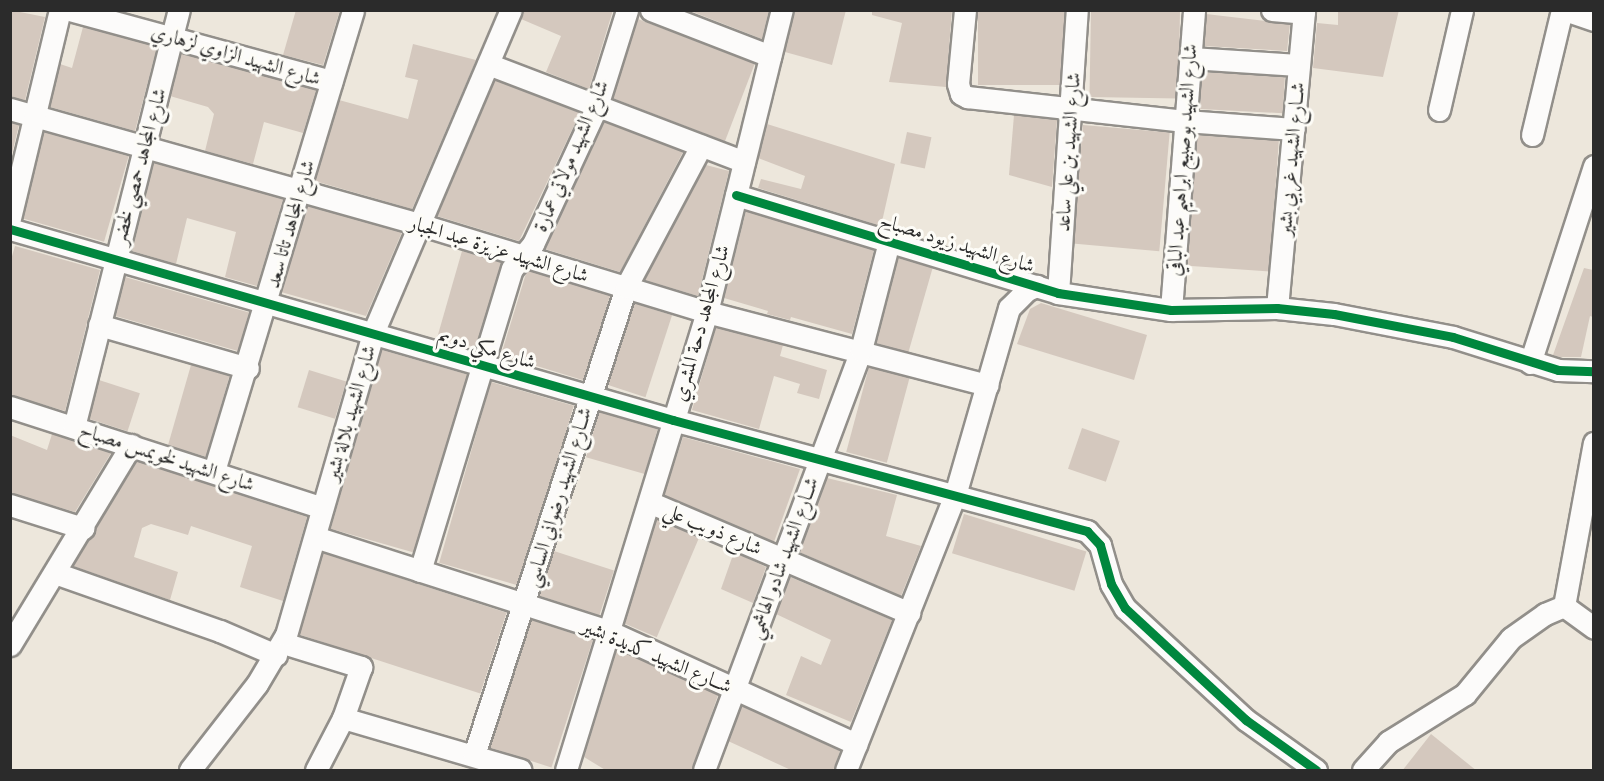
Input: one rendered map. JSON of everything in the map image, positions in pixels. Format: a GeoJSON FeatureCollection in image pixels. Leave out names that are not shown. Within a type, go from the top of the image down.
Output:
{"type":"FeatureCollection","features":[{"type":"Feature","properties":{"kind":"street"},"geometry":{"type":"LineString","coordinates":[[10,218],[60,10]]}},
{"type":"Feature","properties":{"kind":"street","name":"شارع الشهيد الزاوي لزهاري"},"geometry":{"type":"LineString","coordinates":[[70,10],[332,81]]}},
{"type":"Feature","properties":{"kind":"street","name":"شارع المجاهد حمصي لخضر"},"geometry":{"type":"LineString","coordinates":[[74,427],[114,260],[179,10]]}},
{"type":"Feature","properties":{"kind":"street","name":"شارع المجاهد تاتا سعد"},"geometry":{"type":"LineString","coordinates":[[214,471],[248,368],[353,10]]}},
{"type":"Feature","properties":{"kind":"street","name":"شارع الشهيد بلالة بشير"},"geometry":{"type":"LineString","coordinates":[[190,771],[280,649],[374,333],[511,10]]}},
{"type":"Feature","properties":{"kind":"street","name":"شارع الشهيد مولاتي عمارة"},"geometry":{"type":"LineString","coordinates":[[420,571],[512,268],[533,244],[597,106],[627,10]]}},
{"type":"Feature","properties":{"kind":"street","name":"شارع المجاهد دحة المشري"},"geometry":{"type":"LineString","coordinates":[[566,771],[707,312],[782,10]]}},
{"type":"Feature","properties":{"kind":"street"},"geometry":{"type":"LineString","coordinates":[[965,10],[958,84],[961,94],[1070,110],[1294,129]]}},
{"type":"Feature","properties":{"kind":"street","name":"شارع الشهيد بن علي ساعد"},"geometry":{"type":"LineString","coordinates":[[1058,293],[1077,10]]}},
{"type":"Feature","properties":{"kind":"street","name":"شارع الشهيد بوصبيع ابراهيم عبد الباقي"},"geometry":{"type":"LineString","coordinates":[[1170,310],[1194,10]]}},
{"type":"Feature","properties":{"kind":"street"},"geometry":{"type":"LineString","coordinates":[[1272,10],[1304,12]]}},
{"type":"Feature","properties":{"kind":"street"},"geometry":{"type":"LineString","coordinates":[[1439,110],[1462,10]]}},
{"type":"Feature","properties":{"kind":"street"},"geometry":{"type":"LineString","coordinates":[[1532,135],[1564,10],[1593,20]]}},
{"type":"Feature","properties":{"kind":"street"},"geometry":{"type":"LineString","coordinates":[[658,12],[770,56]]}},
{"type":"Feature","properties":{"kind":"street","name":"شــارع الشهيد غربي بشير"},"geometry":{"type":"LineString","coordinates":[[1277,308],[1304,12]]}},
{"type":"Feature","properties":{"kind":"street"},"geometry":{"type":"LineString","coordinates":[[1190,58],[1299,65]]}},
{"type":"Feature","properties":{"kind":"street"},"geometry":{"type":"LineString","coordinates":[[488,64],[744,162]]}},
{"type":"Feature","properties":{"kind":"street","name":"شارع الشهيد عزيزة عبد الجبار"},"geometry":{"type":"LineString","coordinates":[[10,109],[419,224],[707,312],[861,350],[988,385]]}},
{"type":"Feature","properties":{"kind":"street","name":"شــارع الشهيد رضواني الساسي"},"geometry":{"type":"LineString","coordinates":[[474,755],[626,287],[701,146]]}},
{"type":"Feature","properties":{"kind":"street"},"geometry":{"type":"LineString","coordinates":[[1530,363],[1593,166]]}},
{"type":"Feature","properties":{"kind":"street","name":"شارع الشهيد زيود مصباح"},"geometry":{"type":"LineString","coordinates":[[736,195],[1058,293],[1170,310],[1277,308],[1412,327],[1530,363],[1593,371]]}},
{"type":"Feature","properties":{"kind":"street","name":"شارع مكي دويم"},"geometry":{"type":"LineString","coordinates":[[10,230],[673,420],[955,495],[1095,536],[1111,584],[1125,608],[1246,720],[1316,771]]}},
{"type":"Feature","properties":{"kind":"street","name":"شــارع الشهيد شادو الهاشمي"},"geometry":{"type":"LineString","coordinates":[[704,771],[861,350],[890,242]]}},
{"type":"Feature","properties":{"kind":"street"},"geometry":{"type":"LineString","coordinates":[[846,771],[955,495],[1009,308],[1027,290],[1037,286]]}},
{"type":"Feature","properties":{"kind":"street"},"geometry":{"type":"LineString","coordinates":[[99,325],[248,368]]}},
{"type":"Feature","properties":{"kind":"street","name":"شارع الشهيد لخويمس مصباح"},"geometry":{"type":"LineString","coordinates":[[10,407],[214,471],[322,508]]}},
{"type":"Feature","properties":{"kind":"street"},"geometry":{"type":"LineString","coordinates":[[1363,771],[1388,742],[1465,694],[1510,638],[1564,606],[1593,442]]}},
{"type":"Feature","properties":{"kind":"street"},"geometry":{"type":"LineString","coordinates":[[10,645],[83,528],[131,445]]}},
{"type":"Feature","properties":{"kind":"street","name":"شارع ذويب علي"},"geometry":{"type":"LineString","coordinates":[[649,502],[909,613]]}},
{"type":"Feature","properties":{"kind":"street"},"geometry":{"type":"LineString","coordinates":[[10,504],[83,528]]}},
{"type":"Feature","properties":{"kind":"street","name":"شــارع الشهيد كديدة بشير"},"geometry":{"type":"LineString","coordinates":[[315,537],[609,631],[856,744]]}},
{"type":"Feature","properties":{"kind":"street"},"geometry":{"type":"LineString","coordinates":[[55,573],[280,649],[361,667],[343,718],[316,771]]}},
{"type":"Feature","properties":{"kind":"street"},"geometry":{"type":"LineString","coordinates":[[1564,606],[1593,628]]}},
{"type":"Feature","properties":{"kind":"street"},"geometry":{"type":"LineString","coordinates":[[343,718],[474,755],[520,771]]}},
{"type":"Feature","properties":{"kind":"building"},"geometry":{"type":"Polygon","coordinates":[[[10,10],[45,17],[25,100],[10,97],[10,10]]]}},
{"type":"Feature","properties":{"kind":"building"},"geometry":{"type":"Polygon","coordinates":[[[296,10],[340,10],[323,65],[283,55],[296,10]]]}},
{"type":"Feature","properties":{"kind":"building"},"geometry":{"type":"Polygon","coordinates":[[[523,10],[613,10],[589,89],[546,72],[561,36],[521,19],[523,10]]]}},
{"type":"Feature","properties":{"kind":"building"},"geometry":{"type":"Polygon","coordinates":[[[688,10],[769,10],[762,39],[688,10]]]}},
{"type":"Feature","properties":{"kind":"building"},"geometry":{"type":"Polygon","coordinates":[[[794,10],[846,10],[832,65],[785,52],[794,10]]]}},
{"type":"Feature","properties":{"kind":"building"},"geometry":{"type":"Polygon","coordinates":[[[872,10],[952,10],[946,87],[889,82],[902,23],[872,15],[872,10]]]}},
{"type":"Feature","properties":{"kind":"building"},"geometry":{"type":"Polygon","coordinates":[[[978,10],[1064,10],[1064,85],[978,85],[978,10]]]}},
{"type":"Feature","properties":{"kind":"building"},"geometry":{"type":"Polygon","coordinates":[[[1091,10],[1180,12],[1178,99],[1089,97],[1091,10]]]}},
{"type":"Feature","properties":{"kind":"building"},"geometry":{"type":"Polygon","coordinates":[[[1338,10],[1399,10],[1383,77],[1313,68],[1317,23],[1338,25],[1338,10]]]}},
{"type":"Feature","properties":{"kind":"building"},"geometry":{"type":"Polygon","coordinates":[[[1206,14],[1290,24],[1287,51],[1204,46],[1206,14]]]}},
{"type":"Feature","properties":{"kind":"building"},"geometry":{"type":"Polygon","coordinates":[[[638,19],[755,64],[725,141],[608,96],[638,19]]]}},
{"type":"Feature","properties":{"kind":"building"},"geometry":{"type":"Polygon","coordinates":[[[83,27],[157,47],[135,131],[50,107],[60,64],[72,68],[83,27]]]}},
{"type":"Feature","properties":{"kind":"building"},"geometry":{"type":"Polygon","coordinates":[[[413,44],[476,60],[412,209],[315,181],[339,100],[408,119],[418,80],[405,77],[413,44]]]}},
{"type":"Feature","properties":{"kind":"building"},"geometry":{"type":"Polygon","coordinates":[[[181,53],[316,90],[303,133],[264,122],[253,164],[205,151],[214,114],[208,107],[170,96],[181,53]]]}},
{"type":"Feature","properties":{"kind":"building"},"geometry":{"type":"Polygon","coordinates":[[[1202,72],[1285,76],[1283,113],[1200,109],[1202,72]]]}},
{"type":"Feature","properties":{"kind":"building"},"geometry":{"type":"Polygon","coordinates":[[[495,80],[580,113],[519,241],[437,216],[495,80]]]}},
{"type":"Feature","properties":{"kind":"building"},"geometry":{"type":"Polygon","coordinates":[[[1014,115],[1057,120],[1052,187],[1009,175],[1014,115]]]}},
{"type":"Feature","properties":{"kind":"building"},"geometry":{"type":"Polygon","coordinates":[[[10,122],[19,125],[10,161],[10,122]]]}},
{"type":"Feature","properties":{"kind":"building"},"geometry":{"type":"Polygon","coordinates":[[[604,122],[683,152],[620,272],[545,249],[604,122]]]}},
{"type":"Feature","properties":{"kind":"building"},"geometry":{"type":"Polygon","coordinates":[[[767,124],[895,164],[881,226],[758,188],[761,179],[801,189],[805,176],[758,158],[767,124]]]}},
{"type":"Feature","properties":{"kind":"building"},"geometry":{"type":"Polygon","coordinates":[[[1083,125],[1170,133],[1159,251],[1073,244],[1083,125]]]}},
{"type":"Feature","properties":{"kind":"building"},"geometry":{"type":"Polygon","coordinates":[[[44,132],[129,156],[104,242],[19,218],[44,132]]]}},
{"type":"Feature","properties":{"kind":"building"},"geometry":{"type":"Polygon","coordinates":[[[907,132],[931,137],[925,168],[900,163],[907,132]]]}},
{"type":"Feature","properties":{"kind":"building"},"geometry":{"type":"Polygon","coordinates":[[[1197,135],[1279,141],[1270,271],[1188,266],[1197,135]]]}},
{"type":"Feature","properties":{"kind":"building"},"geometry":{"type":"Polygon","coordinates":[[[154,163],[283,199],[257,286],[225,277],[236,232],[187,218],[176,264],[132,251],[154,163]]]}},
{"type":"Feature","properties":{"kind":"building"},"geometry":{"type":"Polygon","coordinates":[[[706,165],[729,171],[698,296],[644,280],[706,165]]]}},
{"type":"Feature","properties":{"kind":"building"},"geometry":{"type":"Polygon","coordinates":[[[307,206],[402,232],[366,316],[281,292],[307,206]]]}},
{"type":"Feature","properties":{"kind":"building"},"geometry":{"type":"Polygon","coordinates":[[[746,211],[874,250],[852,334],[791,317],[790,320],[767,314],[768,311],[724,298],[746,211]]]}},
{"type":"Feature","properties":{"kind":"building"},"geometry":{"type":"Polygon","coordinates":[[[15,246],[100,270],[65,411],[10,395],[10,263],[15,246]]]}},
{"type":"Feature","properties":{"kind":"building"},"geometry":{"type":"Polygon","coordinates":[[[462,251],[501,262],[477,348],[437,337],[462,251]]]}},
{"type":"Feature","properties":{"kind":"building"},"geometry":{"type":"Polygon","coordinates":[[[898,258],[933,268],[908,353],[874,343],[898,258]]]}},
{"type":"Feature","properties":{"kind":"building"},"geometry":{"type":"Polygon","coordinates":[[[1584,268],[1593,270],[1593,317],[1590,316],[1581,357],[1553,355],[1584,268]]]}},
{"type":"Feature","properties":{"kind":"building"},"geometry":{"type":"Polygon","coordinates":[[[527,270],[610,295],[584,381],[501,355],[527,270]]]}},
{"type":"Feature","properties":{"kind":"building"},"geometry":{"type":"Polygon","coordinates":[[[125,277],[249,313],[238,351],[114,315],[125,277]]]}},
{"type":"Feature","properties":{"kind":"building"},"geometry":{"type":"Polygon","coordinates":[[[634,303],[672,315],[645,397],[607,385],[634,303]]]}},
{"type":"Feature","properties":{"kind":"building"},"geometry":{"type":"Polygon","coordinates":[[[1041,303],[1147,335],[1134,380],[1017,344],[1030,309],[1041,303]]]}},
{"type":"Feature","properties":{"kind":"building"},"geometry":{"type":"Polygon","coordinates":[[[716,327],[783,345],[780,356],[827,370],[819,399],[797,393],[800,384],[774,376],[759,429],[692,410],[716,327]]]}},
{"type":"Feature","properties":{"kind":"building"},"geometry":{"type":"Polygon","coordinates":[[[382,350],[468,375],[416,553],[331,529],[382,350]]]}},
{"type":"Feature","properties":{"kind":"building"},"geometry":{"type":"Polygon","coordinates":[[[191,365],[229,376],[206,457],[168,446],[191,365]]]}},
{"type":"Feature","properties":{"kind":"building"},"geometry":{"type":"Polygon","coordinates":[[[869,367],[910,378],[887,463],[846,452],[869,367]]]}},
{"type":"Feature","properties":{"kind":"building"},"geometry":{"type":"Polygon","coordinates":[[[309,370],[346,381],[335,419],[298,407],[309,370]]]}},
{"type":"Feature","properties":{"kind":"building"},"geometry":{"type":"Polygon","coordinates":[[[99,380],[140,393],[128,431],[87,418],[99,380]]]}},
{"type":"Feature","properties":{"kind":"building"},"geometry":{"type":"Polygon","coordinates":[[[491,382],[574,406],[522,586],[439,563],[491,382]]]}},
{"type":"Feature","properties":{"kind":"building"},"geometry":{"type":"Polygon","coordinates":[[[599,412],[658,429],[645,474],[586,457],[599,412]]]}},
{"type":"Feature","properties":{"kind":"building"},"geometry":{"type":"Polygon","coordinates":[[[1082,428],[1120,441],[1106,482],[1068,469],[1082,428]]]}},
{"type":"Feature","properties":{"kind":"building"},"geometry":{"type":"Polygon","coordinates":[[[52,434],[111,453],[75,512],[10,493],[10,435],[47,450],[52,434]]]}},
{"type":"Feature","properties":{"kind":"building"},"geometry":{"type":"Polygon","coordinates":[[[683,437],[800,469],[774,542],[664,495],[683,437]]]}},
{"type":"Feature","properties":{"kind":"building"},"geometry":{"type":"Polygon","coordinates":[[[136,461],[307,517],[283,601],[240,587],[252,546],[191,526],[188,535],[151,524],[142,528],[134,557],[178,572],[170,600],[73,566],[136,461]]]}},
{"type":"Feature","properties":{"kind":"building"},"geometry":{"type":"Polygon","coordinates":[[[827,478],[897,495],[886,536],[921,546],[901,596],[799,552],[827,478]]]}},
{"type":"Feature","properties":{"kind":"building"},"geometry":{"type":"Polygon","coordinates":[[[964,514],[1086,551],[1074,591],[952,553],[964,514]]]}},
{"type":"Feature","properties":{"kind":"building"},"geometry":{"type":"Polygon","coordinates":[[[657,519],[699,537],[657,637],[614,619],[657,519]]]}},
{"type":"Feature","properties":{"kind":"building"},"geometry":{"type":"Polygon","coordinates":[[[554,551],[614,570],[599,615],[539,596],[554,551]]]}},
{"type":"Feature","properties":{"kind":"building"},"geometry":{"type":"Polygon","coordinates":[[[734,552],[766,567],[753,603],[721,589],[734,552]]]}},
{"type":"Feature","properties":{"kind":"building"},"geometry":{"type":"Polygon","coordinates":[[[323,553],[507,613],[480,693],[297,634],[323,553]]]}},
{"type":"Feature","properties":{"kind":"building"},"geometry":{"type":"Polygon","coordinates":[[[790,577],[892,620],[851,722],[786,695],[801,656],[821,665],[831,640],[776,614],[790,577]]]}},
{"type":"Feature","properties":{"kind":"building"},"geometry":{"type":"Polygon","coordinates":[[[531,620],[593,640],[551,768],[490,747],[531,620]]]}},
{"type":"Feature","properties":{"kind":"building"},"geometry":{"type":"Polygon","coordinates":[[[617,649],[718,695],[692,771],[607,771],[584,757],[617,649]]]}},
{"type":"Feature","properties":{"kind":"building"},"geometry":{"type":"Polygon","coordinates":[[[742,706],[840,751],[833,771],[793,771],[728,741],[742,706]]]}},
{"type":"Feature","properties":{"kind":"building"},"geometry":{"type":"Polygon","coordinates":[[[1431,734],[1477,771],[1402,771],[1431,734]]]}},
{"type":"Feature","properties":{"kind":"cycle path"},"geometry":{"type":"LineString","coordinates":[[736,195],[1058,293],[1171,310],[1277,308],[1334,314],[1453,337],[1558,370],[1594,371]]}},
{"type":"Feature","properties":{"kind":"cycle path"},"geometry":{"type":"LineString","coordinates":[[10,229],[673,420],[1087,531],[1100,545],[1111,584],[1125,608],[1246,720],[1316,770]]}}]}
